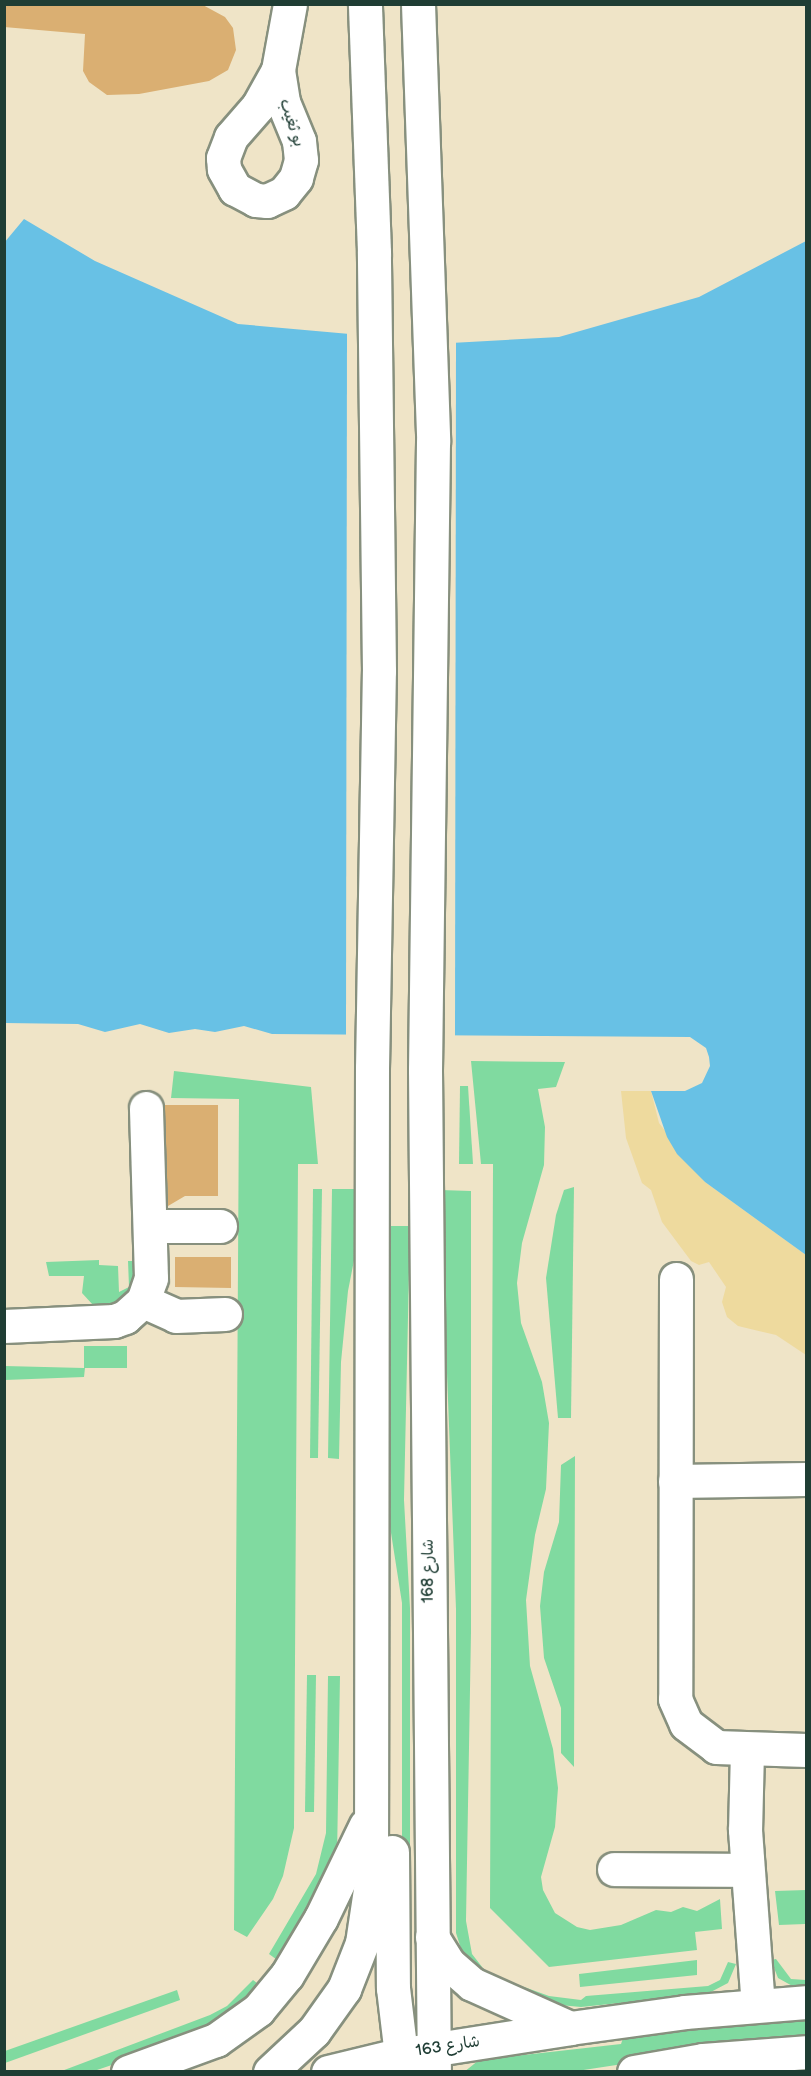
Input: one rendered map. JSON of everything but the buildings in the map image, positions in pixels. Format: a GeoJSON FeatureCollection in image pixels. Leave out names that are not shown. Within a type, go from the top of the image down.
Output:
{"type":"FeatureCollection","features":[{"type":"Feature","properties":{"kind":"street"},"geometry":{"type":"LineString","coordinates":[[278,70],[290,4]]}},
{"type":"Feature","properties":{"kind":"street"},"geometry":{"type":"LineString","coordinates":[[270,2072],[314,2031],[353,1973],[362,1943],[371,1883],[369,1696],[372,1068],[380,670],[374,252],[365,4]]}},
{"type":"Feature","properties":{"kind":"street","name":"شارع 168"},"geometry":{"type":"LineString","coordinates":[[418,4],[428,253],[433,563],[425,1070],[434,2060]]}},
{"type":"Feature","properties":{"kind":"street"},"geometry":{"type":"LineString","coordinates":[[4,1326],[114,1321],[125,1317],[143,1301],[151,1278],[146,1108]]}},
{"type":"Feature","properties":{"kind":"street"},"geometry":{"type":"LineString","coordinates":[[150,1226],[220,1226]]}},
{"type":"Feature","properties":{"kind":"street"},"geometry":{"type":"LineString","coordinates":[[676,1279],[675,1699],[686,1724],[705,1741],[728,1749],[807,1750]]}},
{"type":"Feature","properties":{"kind":"street"},"geometry":{"type":"LineString","coordinates":[[143,1301],[176,1316],[225,1314]]}},
{"type":"Feature","properties":{"kind":"street"},"geometry":{"type":"LineString","coordinates":[[675,1481],[807,1479]]}},
{"type":"Feature","properties":{"kind":"street"},"geometry":{"type":"LineString","coordinates":[[369,1696],[387,1770],[390,1808],[393,1988],[400,2063]]}},
{"type":"Feature","properties":{"kind":"street"},"geometry":{"type":"LineString","coordinates":[[747,1750],[747,1870],[758,2005]]}},
{"type":"Feature","properties":{"kind":"street"},"geometry":{"type":"LineString","coordinates":[[128,2072],[216,2040],[258,2010],[287,1975],[321,1918],[370,1815]]}},
{"type":"Feature","properties":{"kind":"street"},"geometry":{"type":"LineString","coordinates":[[614,1869],[747,1870]]}},
{"type":"Feature","properties":{"kind":"street"},"geometry":{"type":"LineString","coordinates":[[432,1937],[449,1964],[472,1984],[570,2028]]}},
{"type":"Feature","properties":{"kind":"street","name":"شارع 163"},"geometry":{"type":"LineString","coordinates":[[328,2072],[434,2060],[570,2028],[758,2005],[807,2002]]}},
{"type":"Feature","properties":{"kind":"street"},"geometry":{"type":"LineString","coordinates":[[634,2072],[750,2063],[807,2052]]}},
{"type":"Feature","properties":{"kind":"green space"},"geometry":{"type":"Polygon","coordinates":[[[471,1061],[565,1062],[556,1087],[538,1089],[545,1127],[544,1165],[522,1243],[517,1283],[521,1323],[542,1382],[549,1423],[546,1489],[535,1535],[526,1600],[530,1666],[553,1749],[558,1788],[555,1827],[541,1877],[543,1890],[555,1913],[577,1927],[590,1930],[621,1925],[656,1910],[671,1912],[683,1907],[697,1911],[720,1899],[722,1929],[695,1932],[697,1950],[549,1967],[490,1908],[493,1164],[481,1164],[471,1061]]]}},
{"type":"Feature","properties":{"kind":"green space"},"geometry":{"type":"Polygon","coordinates":[[[174,1071],[311,1087],[318,1164],[298,1164],[294,1828],[283,1876],[273,1899],[247,1937],[234,1930],[239,1099],[171,1098],[174,1071]]]}},
{"type":"Feature","properties":{"kind":"green space"},"geometry":{"type":"Polygon","coordinates":[[[460,1086],[468,1086],[473,1164],[459,1164],[460,1086]]]}},
{"type":"Feature","properties":{"kind":"green space"},"geometry":{"type":"Polygon","coordinates":[[[574,1187],[571,1418],[558,1418],[546,1278],[556,1215],[564,1190],[574,1187]]]}},
{"type":"Feature","properties":{"kind":"green space"},"geometry":{"type":"Polygon","coordinates":[[[313,1189],[322,1189],[318,1458],[310,1458],[313,1189]]]}},
{"type":"Feature","properties":{"kind":"green space"},"geometry":{"type":"Polygon","coordinates":[[[332,1189],[357,1189],[358,1240],[348,1291],[341,1362],[339,1459],[328,1458],[332,1189]]]}},
{"type":"Feature","properties":{"kind":"green space"},"geometry":{"type":"Polygon","coordinates":[[[440,1190],[471,1191],[471,1632],[466,1921],[472,1954],[486,1972],[481,1977],[464,1958],[456,1933],[456,1609],[440,1190]]]}},
{"type":"Feature","properties":{"kind":"green space"},"geometry":{"type":"Polygon","coordinates":[[[391,1226],[410,1226],[404,1500],[410,1608],[410,2007],[402,2007],[402,1603],[389,1520],[391,1226]]]}},
{"type":"Feature","properties":{"kind":"green space"},"geometry":{"type":"Polygon","coordinates":[[[99,1260],[99,1265],[118,1266],[119,1292],[129,1287],[128,1261],[134,1261],[135,1288],[121,1302],[93,1305],[82,1293],[84,1276],[49,1276],[46,1262],[99,1260]]]}},
{"type":"Feature","properties":{"kind":"green space"},"geometry":{"type":"Polygon","coordinates":[[[84,1346],[127,1346],[127,1368],[85,1368],[84,1377],[5,1380],[5,1366],[84,1368],[84,1346]]]}},
{"type":"Feature","properties":{"kind":"green space"},"geometry":{"type":"Polygon","coordinates":[[[575,1456],[574,1767],[561,1753],[561,1708],[544,1658],[540,1606],[544,1572],[559,1522],[561,1465],[575,1456]]]}},
{"type":"Feature","properties":{"kind":"green space"},"geometry":{"type":"Polygon","coordinates":[[[307,1675],[316,1675],[314,1812],[305,1812],[307,1675]]]}},
{"type":"Feature","properties":{"kind":"green space"},"geometry":{"type":"Polygon","coordinates":[[[328,1676],[340,1676],[337,1858],[280,1962],[269,1954],[316,1874],[326,1833],[328,1676]]]}},
{"type":"Feature","properties":{"kind":"green space"},"geometry":{"type":"Polygon","coordinates":[[[806,1890],[806,1942],[805,1924],[779,1925],[775,1891],[806,1890]]]}},
{"type":"Feature","properties":{"kind":"green space"},"geometry":{"type":"Polygon","coordinates":[[[776,1959],[791,1979],[806,1980],[806,1988],[796,1988],[778,1978],[771,1960],[776,1959]]]}},
{"type":"Feature","properties":{"kind":"green space"},"geometry":{"type":"Polygon","coordinates":[[[697,1960],[697,1975],[580,1987],[579,1974],[697,1960]]]}},
{"type":"Feature","properties":{"kind":"green space"},"geometry":{"type":"Polygon","coordinates":[[[728,1962],[736,1964],[728,1983],[707,1994],[581,2007],[549,2004],[514,1991],[516,1984],[549,1996],[581,2000],[586,1996],[708,1986],[720,1980],[728,1962]]]}},
{"type":"Feature","properties":{"kind":"green space"},"geometry":{"type":"Polygon","coordinates":[[[253,1980],[265,1989],[198,2036],[94,2071],[59,2072],[210,2015],[227,2006],[253,1980]]]}},
{"type":"Feature","properties":{"kind":"green space"},"geometry":{"type":"Polygon","coordinates":[[[177,1990],[180,2000],[5,2063],[5,2051],[177,1990]]]}},
{"type":"Feature","properties":{"kind":"green space"},"geometry":{"type":"Polygon","coordinates":[[[806,2020],[806,2035],[701,2043],[649,2060],[577,2071],[464,2072],[479,2060],[621,2044],[625,2032],[806,2020]]]}},
{"type":"Feature","properties":{"kind":"sand"},"geometry":{"type":"Polygon","coordinates":[[[621,1091],[651,1091],[659,1123],[705,1182],[806,1255],[806,1355],[776,1335],[738,1326],[727,1317],[722,1302],[726,1287],[709,1262],[699,1265],[691,1261],[662,1222],[651,1190],[642,1183],[626,1138],[621,1091]]]}},
{"type":"Feature","properties":{"kind":"water"},"geometry":{"type":"Polygon","coordinates":[[[24,219],[95,261],[238,324],[451,343],[559,337],[699,297],[806,241],[806,1255],[705,1182],[677,1154],[667,1137],[651,1091],[685,1091],[702,1083],[710,1066],[706,1048],[690,1037],[272,1034],[244,1026],[215,1032],[195,1029],[169,1033],[140,1024],[105,1032],[78,1024],[5,1023],[4,243],[24,219]]]}},
{"type":"Feature","properties":{"kind":"pier"},"geometry":{"type":"Polygon","coordinates":[[[347,331],[456,340],[455,1038],[346,1037],[347,331]]]}}]}
